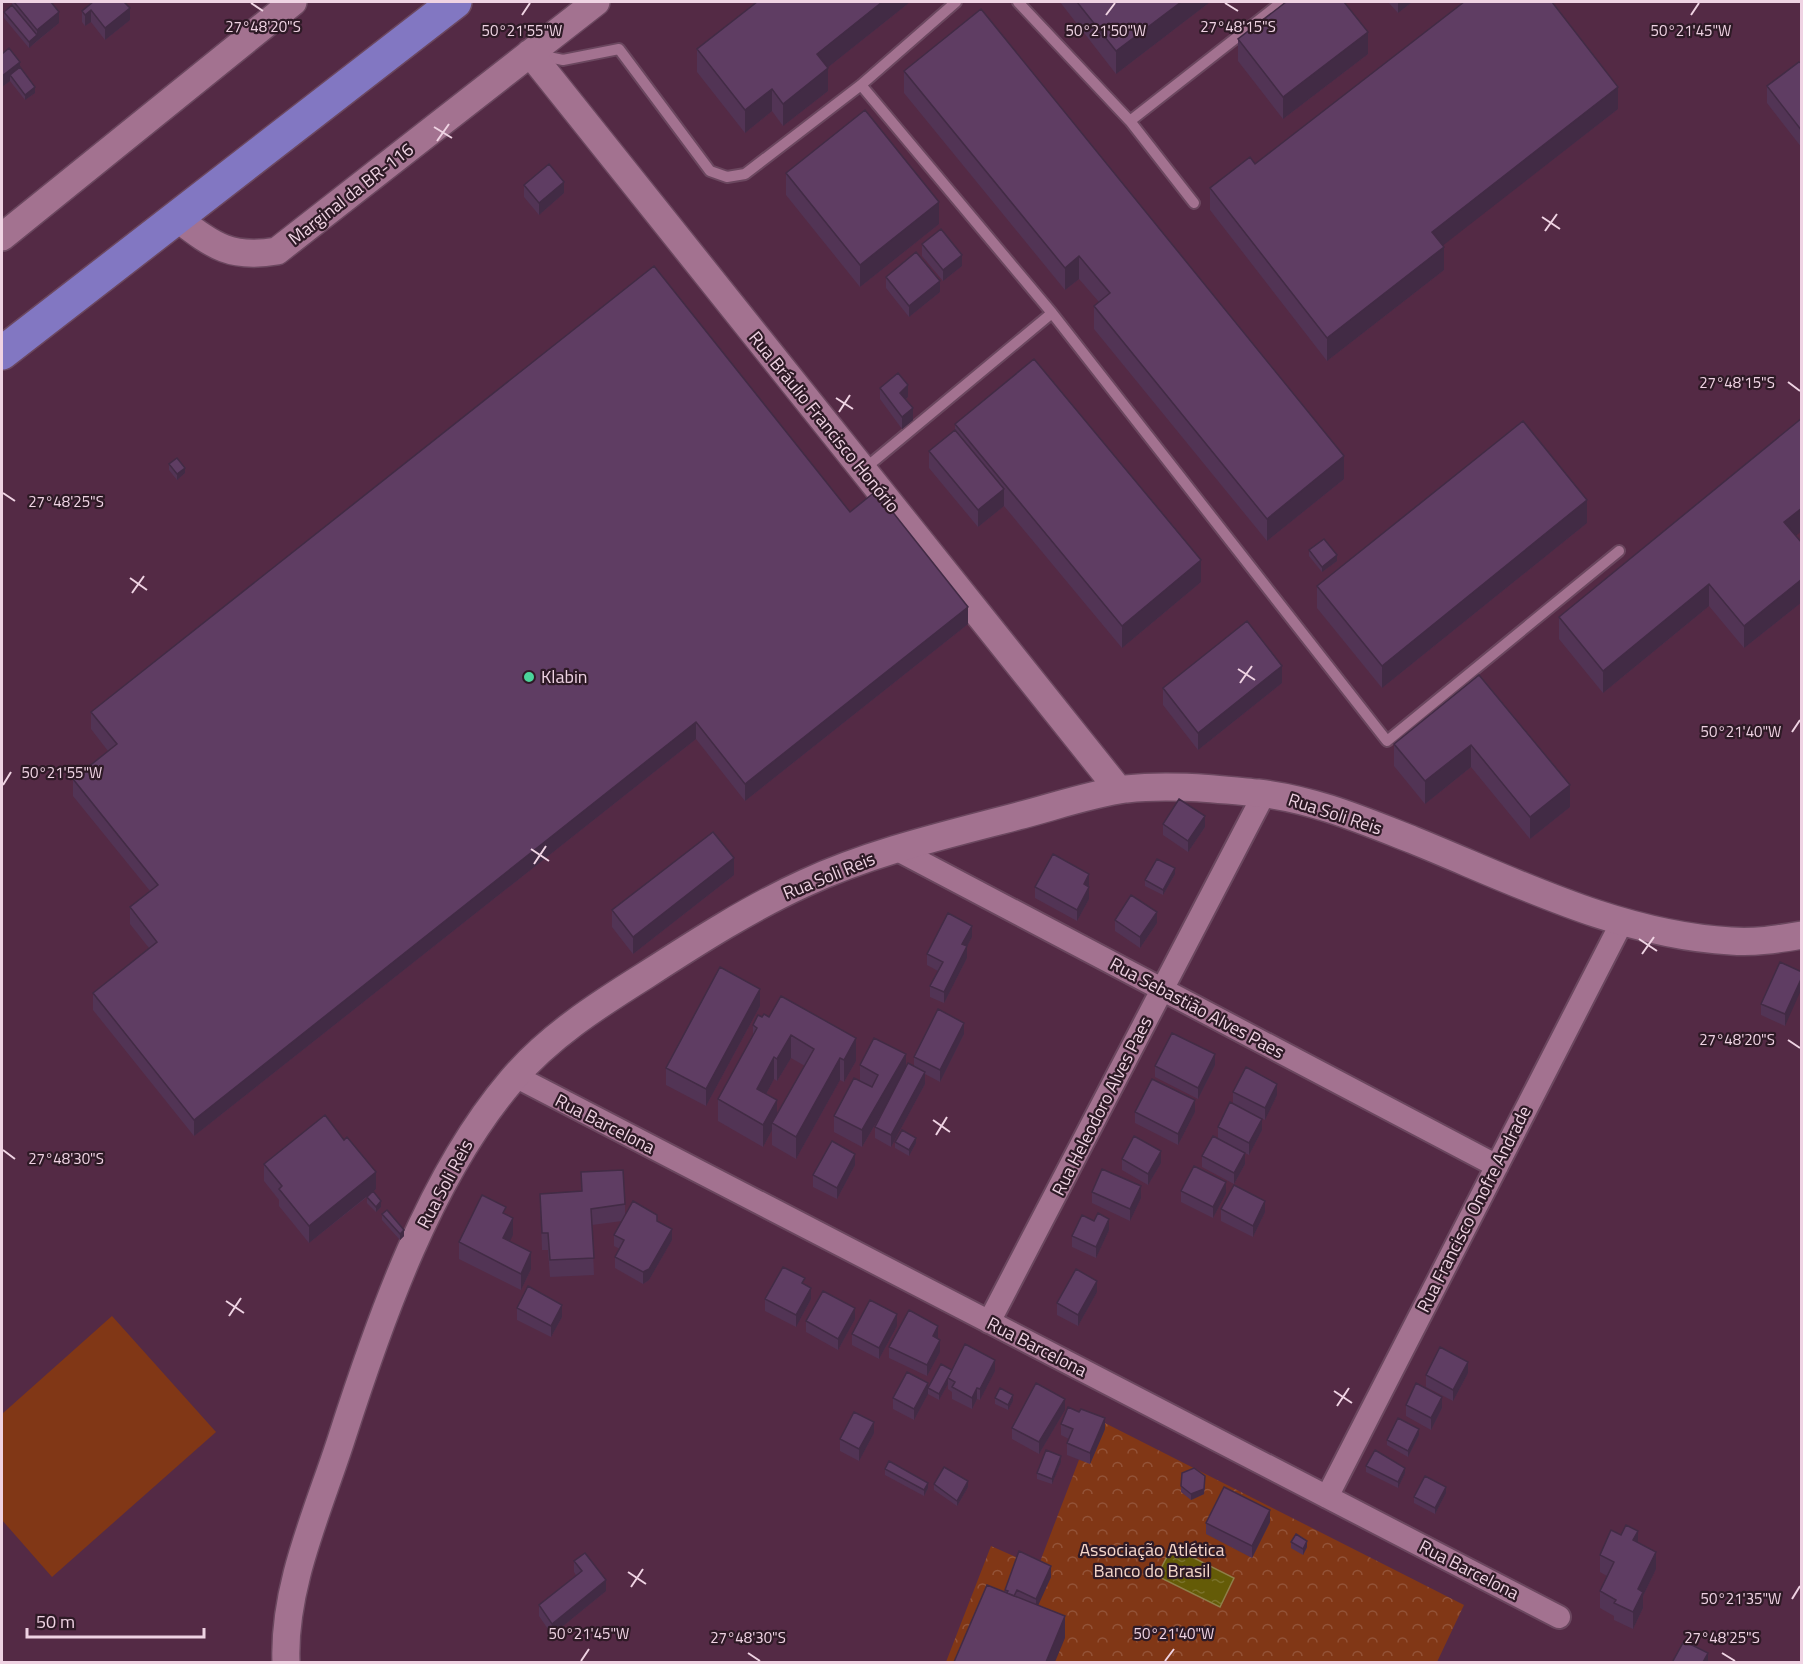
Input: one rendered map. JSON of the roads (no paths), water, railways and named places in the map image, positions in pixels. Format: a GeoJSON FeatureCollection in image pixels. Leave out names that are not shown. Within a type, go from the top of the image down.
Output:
{"type":"FeatureCollection","features":[{"type":"Feature","properties":{"kind":"highway"},"geometry":{"type":"LineString","coordinates":[[2,353],[455,2]]}},
{"type":"Feature","properties":{"kind":"street"},"geometry":{"type":"LineString","coordinates":[[2,237],[293,2]]}},
{"type":"Feature","properties":{"kind":"street","name":"Marginal da BR-116"},"geometry":{"type":"LineString","coordinates":[[177,218],[230,252],[251,255],[277,251],[596,2]]}},
{"type":"Feature","properties":{"kind":"street","name":"Rua Bráulio Francisco Honório"},"geometry":{"type":"LineString","coordinates":[[530,53],[1119,790]]}},
{"type":"Feature","properties":{"kind":"street","name":"Rua Soli Reis"},"geometry":{"type":"LineString","coordinates":[[286,1662],[292,1600],[300,1565],[359,1384],[412,1247],[472,1134],[515,1076],[582,1017],[689,948],[804,883],[896,849],[1119,790],[1187,787],[1264,794],[1317,804],[1622,922],[1668,932],[1731,941],[1763,941],[1802,935]]}},
{"type":"Feature","properties":{"kind":"street","name":"Rua Heleodoro Alves Paes"},"geometry":{"type":"LineString","coordinates":[[989,1322],[1264,794]]}},
{"type":"Feature","properties":{"kind":"street","name":"Rua Sebastião Alves Paes"},"geometry":{"type":"LineString","coordinates":[[896,849],[1497,1166]]}},
{"type":"Feature","properties":{"kind":"street","name":"Rua Francisco Onofre Andrade"},"geometry":{"type":"LineString","coordinates":[[1327,1497],[1622,922]]}},
{"type":"Feature","properties":{"kind":"street","name":"Rua Barcelona"},"geometry":{"type":"LineString","coordinates":[[515,1076],[1559,1617]]}},
{"type":"Feature","properties":{"kind":"lane"},"geometry":{"type":"LineString","coordinates":[[530,53],[563,60],[619,49],[710,171],[727,177],[745,174],[861,85],[956,2]]}},
{"type":"Feature","properties":{"kind":"lane"},"geometry":{"type":"LineString","coordinates":[[1018,2],[1130,121],[1194,203]]}},
{"type":"Feature","properties":{"kind":"lane"},"geometry":{"type":"LineString","coordinates":[[1130,121],[1282,2]]}},
{"type":"Feature","properties":{"kind":"lane"},"geometry":{"type":"LineString","coordinates":[[861,85],[1052,313],[1387,741],[1619,551]]}},
{"type":"Feature","properties":{"kind":"lane"},"geometry":{"type":"LineString","coordinates":[[863,470],[1052,313]]}},
{"type":"Feature","properties":{"kind":"water"},"geometry":{"type":"Polygon","coordinates":[[[1172,1547],[1234,1578],[1220,1607],[1157,1576],[1172,1547]]]}},
{"type":"Feature","properties":{"kind":"place","name":"Klabin"},"geometry":{"type":"Point","coordinates":[529,677]}},
{"type":"Feature","properties":{"kind":"park label","name":"Associação Atlética Banco do Brasil"},"geometry":{"type":"Point","coordinates":[1152,1560]}}]}
